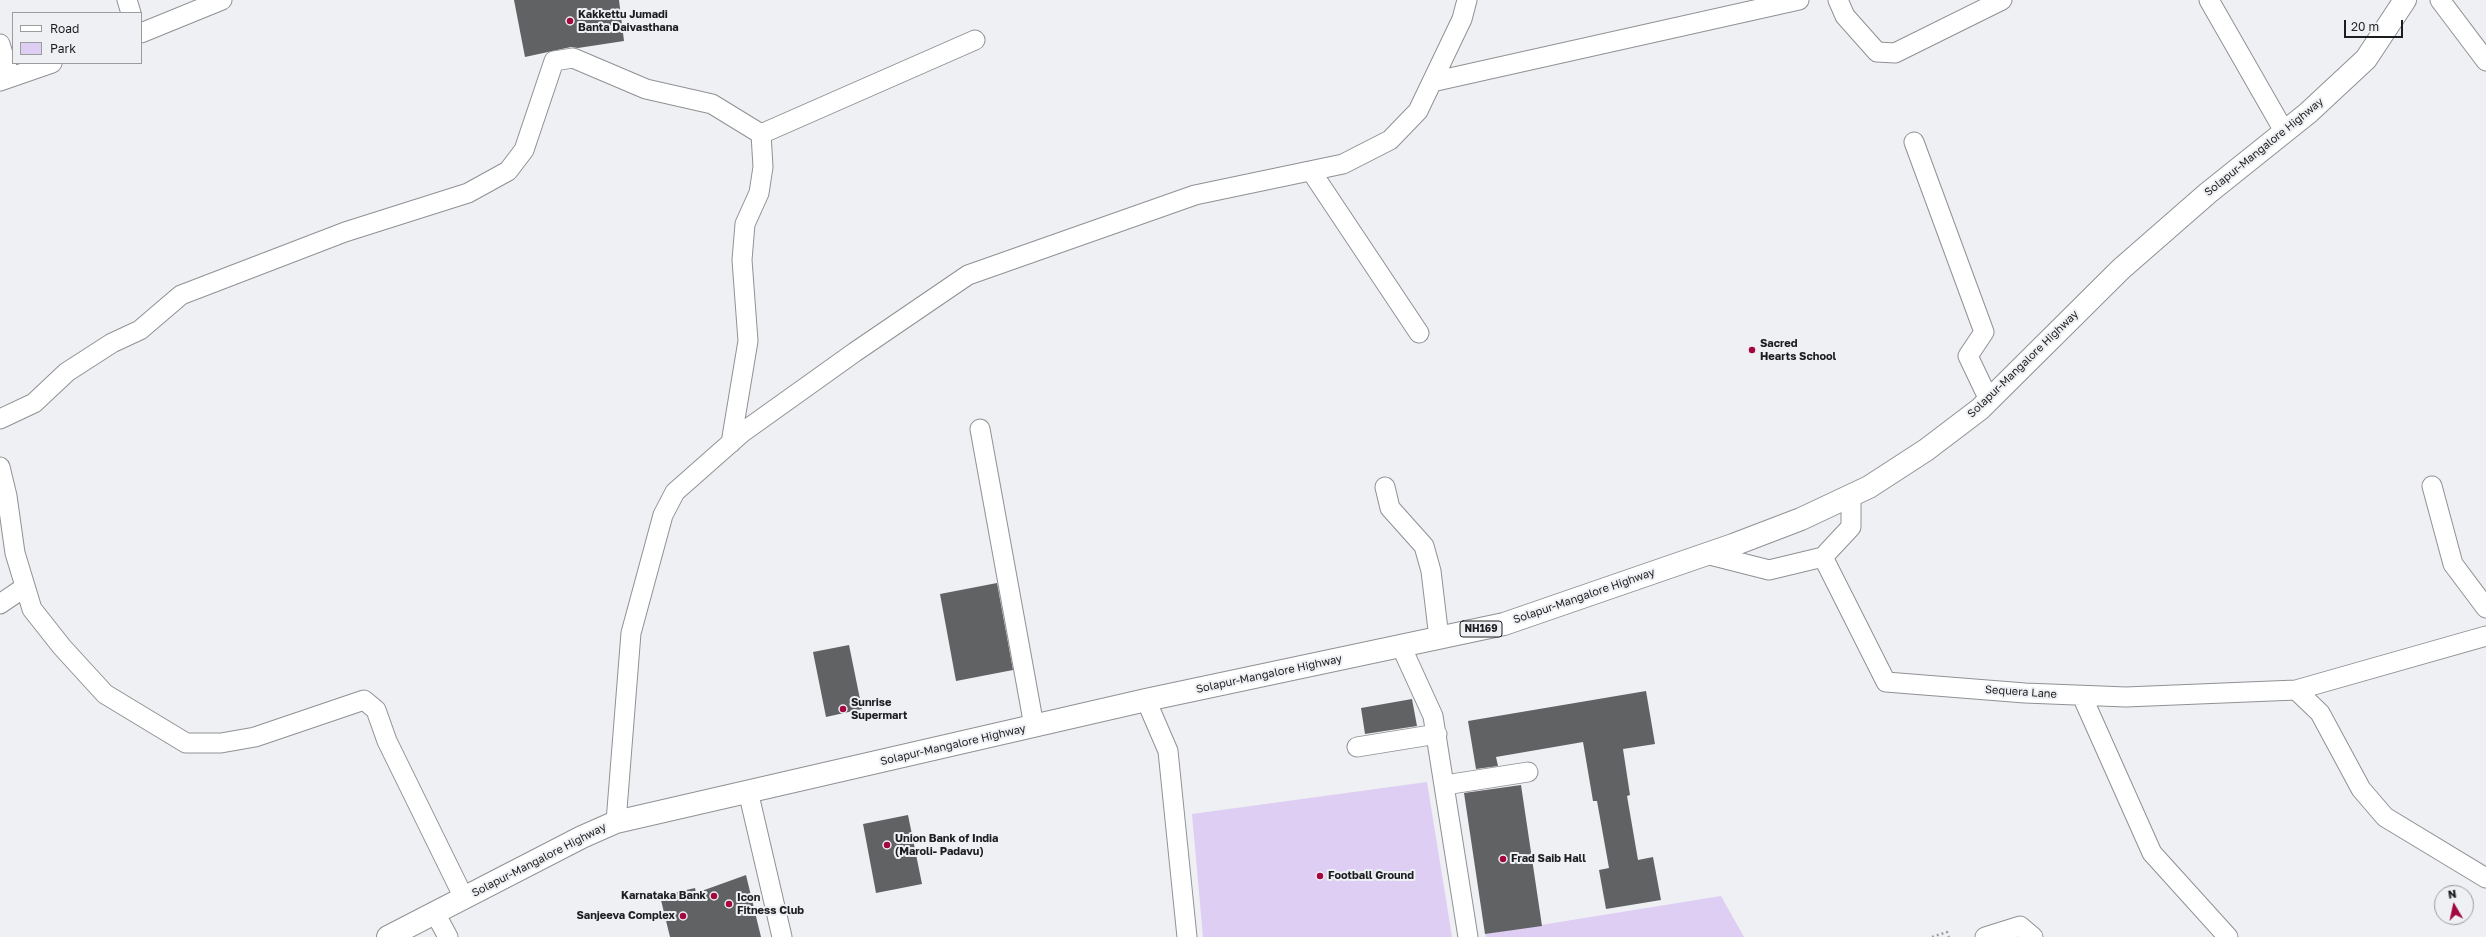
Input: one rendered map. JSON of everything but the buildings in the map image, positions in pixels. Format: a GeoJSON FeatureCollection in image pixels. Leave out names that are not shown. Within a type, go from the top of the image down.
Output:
{"type":"FeatureCollection","features":[{"type":"Feature","properties":{"kind":"highway","name":"Solapur-Mangalore Highway"},"geometry":{"type":"LineString","coordinates":[[388,937],[582,836],[616,822],[1146,700],[1504,624],[1706,554],[1801,519],[1869,487],[1926,450],[1989,400],[2121,269],[2208,193],[2308,113],[2366,59],[2405,0]]}},
{"type":"Feature","properties":{"kind":"street"},"geometry":{"type":"LineString","coordinates":[[127,0],[131,12]]}},
{"type":"Feature","properties":{"kind":"street"},"geometry":{"type":"LineString","coordinates":[[142,33],[222,0]]}},
{"type":"Feature","properties":{"kind":"street"},"geometry":{"type":"LineString","coordinates":[[616,822],[632,633],[663,515],[675,492],[731,443],[855,352],[968,275],[1195,195],[1343,164],[1390,140],[1418,111],[1462,19],[1467,0]]}},
{"type":"Feature","properties":{"kind":"street"},"geometry":{"type":"LineString","coordinates":[[1432,82],[1799,0]]}},
{"type":"Feature","properties":{"kind":"street"},"geometry":{"type":"LineString","coordinates":[[1838,0],[1845,16],[1877,52],[1895,53],[2002,0]]}},
{"type":"Feature","properties":{"kind":"street"},"geometry":{"type":"LineString","coordinates":[[2209,0],[2284,131]]}},
{"type":"Feature","properties":{"kind":"street"},"geometry":{"type":"LineString","coordinates":[[2440,0],[2486,61]]}},
{"type":"Feature","properties":{"kind":"street"},"geometry":{"type":"LineString","coordinates":[[761,134],[975,40]]}},
{"type":"Feature","properties":{"kind":"street"},"geometry":{"type":"LineString","coordinates":[[0,44],[5,79],[49,64]]}},
{"type":"Feature","properties":{"kind":"street"},"geometry":{"type":"LineString","coordinates":[[0,419],[34,403],[67,372],[112,343],[140,330],[181,295],[345,232],[468,193],[508,172],[524,150],[554,61],[573,58],[646,89],[712,104],[761,134]]}},
{"type":"Feature","properties":{"kind":"street"},"geometry":{"type":"LineString","coordinates":[[731,443],[748,341],[742,260],[745,224],[759,193],[763,167],[761,134]]}},
{"type":"Feature","properties":{"kind":"street"},"geometry":{"type":"LineString","coordinates":[[1914,142],[1984,332],[1968,356],[1989,400]]}},
{"type":"Feature","properties":{"kind":"street"},"geometry":{"type":"LineString","coordinates":[[1311,171],[1419,333]]}},
{"type":"Feature","properties":{"kind":"street"},"geometry":{"type":"LineString","coordinates":[[980,429],[1034,726]]}},
{"type":"Feature","properties":{"kind":"street"},"geometry":{"type":"LineString","coordinates":[[0,467],[7,496],[15,553],[32,609],[62,647],[105,694],[186,743],[221,743],[255,737],[364,700],[376,710],[387,741],[464,898]]}},
{"type":"Feature","properties":{"kind":"street"},"geometry":{"type":"LineString","coordinates":[[2432,486],[2452,564],[2486,608]]}},
{"type":"Feature","properties":{"kind":"street"},"geometry":{"type":"LineString","coordinates":[[1384,487],[1390,508],[1424,546],[1431,571],[1439,638]]}},
{"type":"Feature","properties":{"kind":"street"},"geometry":{"type":"LineString","coordinates":[[1706,554],[1770,570],[1823,557],[1851,527],[1851,495]]}},
{"type":"Feature","properties":{"kind":"street","name":"Sequera Lane"},"geometry":{"type":"LineString","coordinates":[[1823,557],[1886,682],[2025,694],[2126,697],[2296,690],[2486,636]]}},
{"type":"Feature","properties":{"kind":"street"},"geometry":{"type":"LineString","coordinates":[[0,604],[25,587]]}},
{"type":"Feature","properties":{"kind":"street"},"geometry":{"type":"LineString","coordinates":[[1401,646],[1433,716],[1468,937]]}},
{"type":"Feature","properties":{"kind":"street"},"geometry":{"type":"LineString","coordinates":[[2296,690],[2320,713],[2361,789],[2385,817],[2486,878]]}},
{"type":"Feature","properties":{"kind":"street"},"geometry":{"type":"LineString","coordinates":[[2082,696],[2152,853],[2228,937]]}},
{"type":"Feature","properties":{"kind":"street"},"geometry":{"type":"LineString","coordinates":[[1146,700],[1168,751],[1187,937]]}},
{"type":"Feature","properties":{"kind":"street"},"geometry":{"type":"LineString","coordinates":[[1357,747],[1437,734]]}},
{"type":"Feature","properties":{"kind":"street"},"geometry":{"type":"LineString","coordinates":[[1445,785],[1528,772]]}},
{"type":"Feature","properties":{"kind":"street"},"geometry":{"type":"LineString","coordinates":[[748,792],[782,937]]}},
{"type":"Feature","properties":{"kind":"street"},"geometry":{"type":"LineString","coordinates":[[435,913],[448,937]]}},
{"type":"Feature","properties":{"kind":"street"},"geometry":{"type":"LineString","coordinates":[[1985,937],[2020,926],[2033,937]]}},
{"type":"Feature","properties":{"kind":"path"},"geometry":{"type":"LineString","coordinates":[[1932,937],[1947,932],[1948,937]]}},
{"type":"Feature","properties":{"kind":"green space","name":"Football Ground"},"geometry":{"type":"Polygon","coordinates":[[[1427,782],[1452,937],[1203,937],[1192,814],[1427,782]]]}},
{"type":"Feature","properties":{"kind":"green space"},"geometry":{"type":"Polygon","coordinates":[[[1721,896],[1744,937],[1486,937],[1485,934],[1721,896]]]}},
{"type":"Feature","properties":{"kind":"place","name":"Kakkettu Jumadi Banta Daivasthana"},"geometry":{"type":"Point","coordinates":[570,21]}},
{"type":"Feature","properties":{"kind":"place","name":"Sacred Hearts School"},"geometry":{"type":"Point","coordinates":[1752,350]}},
{"type":"Feature","properties":{"kind":"place","name":"Sunrise Supermart"},"geometry":{"type":"Point","coordinates":[843,709]}},
{"type":"Feature","properties":{"kind":"place","name":"Union Bank of India (Maroli- Padavu)"},"geometry":{"type":"Point","coordinates":[887,845]}},
{"type":"Feature","properties":{"kind":"place","name":"Frad Saib Hall"},"geometry":{"type":"Point","coordinates":[1503,859]}},
{"type":"Feature","properties":{"kind":"place","name":"Football Ground"},"geometry":{"type":"Point","coordinates":[1320,876]}},
{"type":"Feature","properties":{"kind":"place","name":"Karnataka Bank"},"geometry":{"type":"Point","coordinates":[714,896]}},
{"type":"Feature","properties":{"kind":"place","name":"Icon Fitness Club"},"geometry":{"type":"Point","coordinates":[729,904]}},
{"type":"Feature","properties":{"kind":"place","name":"Sanjeeva Complex"},"geometry":{"type":"Point","coordinates":[683,916]}}]}
